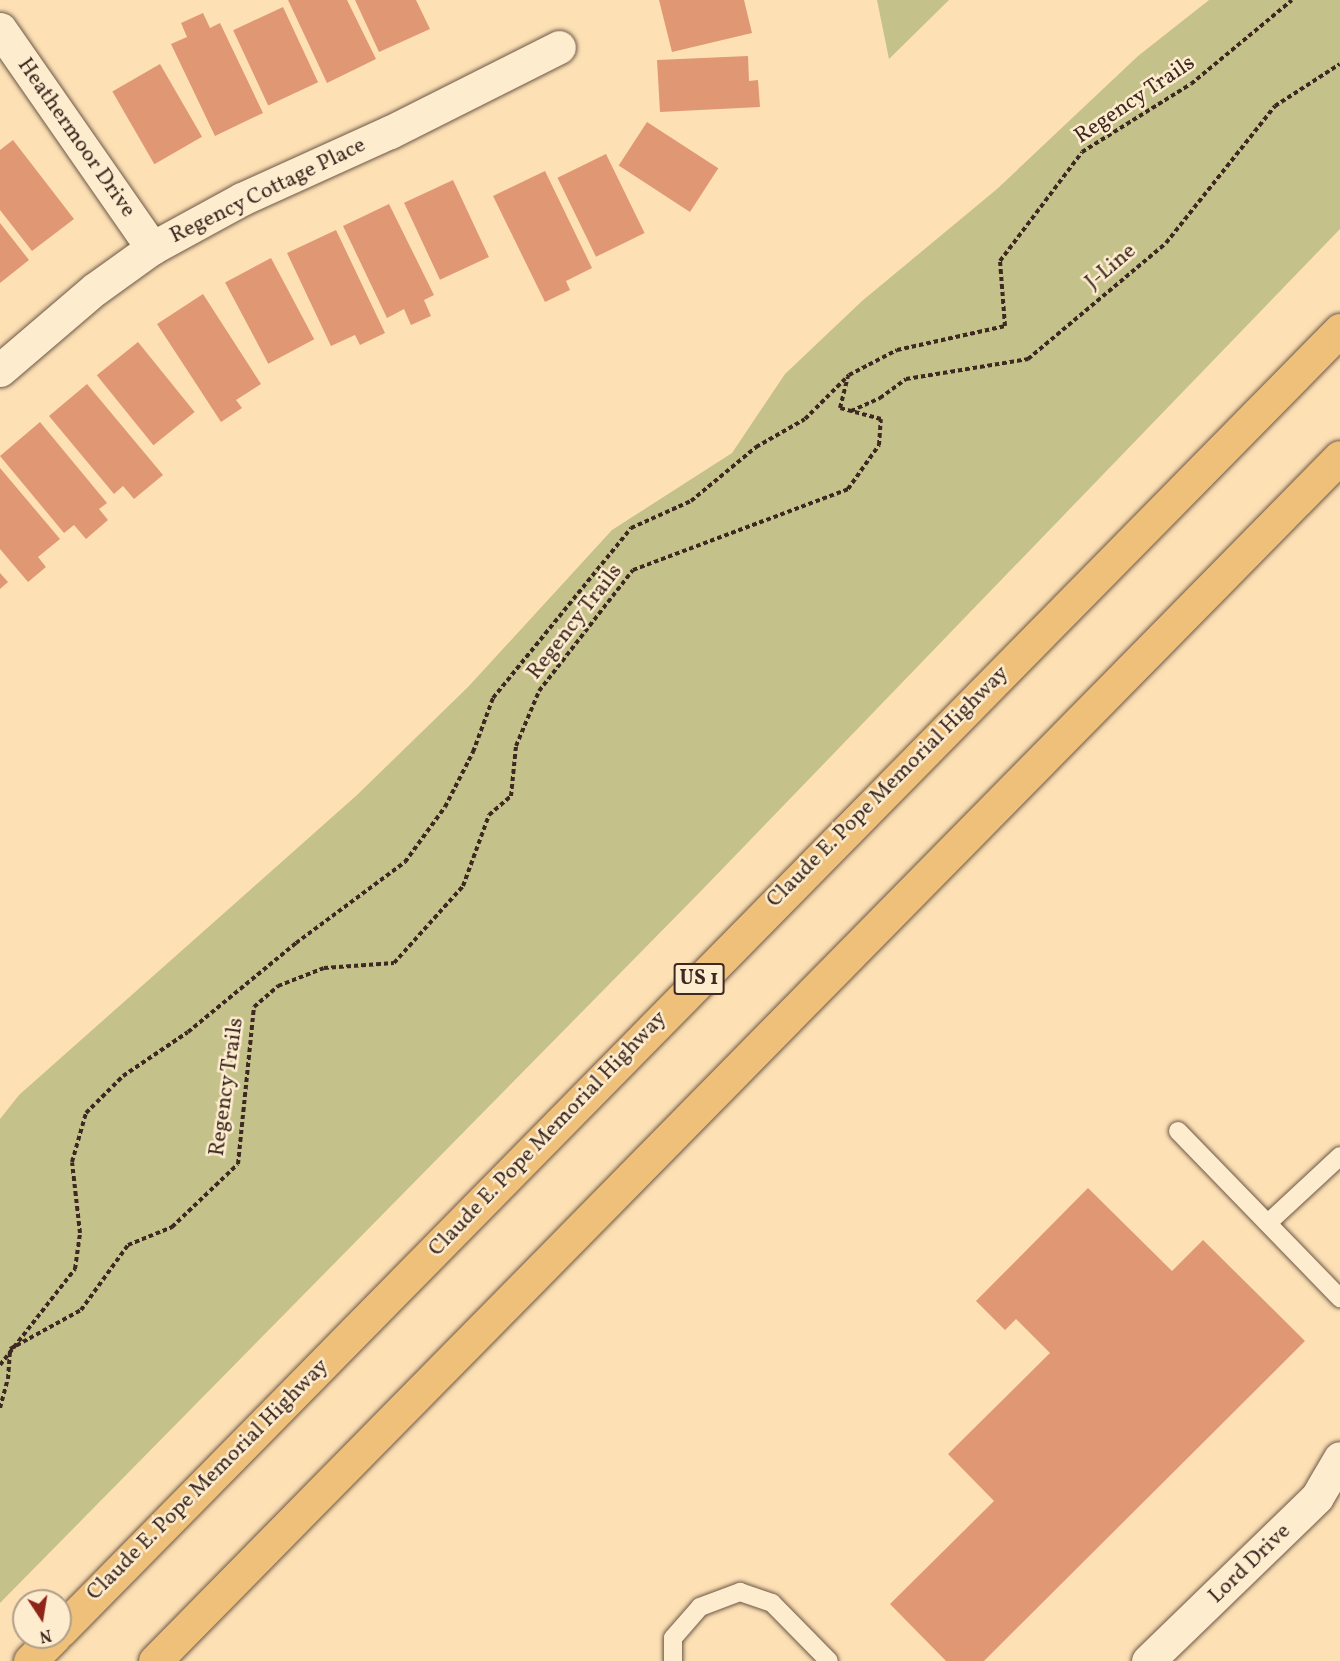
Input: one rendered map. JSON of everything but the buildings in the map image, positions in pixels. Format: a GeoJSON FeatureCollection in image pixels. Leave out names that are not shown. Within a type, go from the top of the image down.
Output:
{"type":"FeatureCollection","features":[{"type":"Feature","properties":{"kind":"highway","name":"Claude E. Pope Memorial Highway"},"geometry":{"type":"LineString","coordinates":[[72,1618],[1340,330]]}},
{"type":"Feature","properties":{"kind":"highway"},"geometry":{"type":"LineString","coordinates":[[155,1661],[1340,458]]}},
{"type":"Feature","properties":{"kind":"highway"},"geometry":{"type":"LineString","coordinates":[[30,1661],[42,1649]]}},
{"type":"Feature","properties":{"kind":"street","name":"Heathermoor Drive"},"geometry":{"type":"LineString","coordinates":[[0,29],[152,248]]}},
{"type":"Feature","properties":{"kind":"street","name":"Regency Cottage Place"},"geometry":{"type":"LineString","coordinates":[[0,370],[95,289],[152,248],[242,199],[399,128],[559,47]]}},
{"type":"Feature","properties":{"kind":"street","name":"Lord Drive"},"geometry":{"type":"LineString","coordinates":[[1148,1661],[1317,1497],[1340,1458]]}},
{"type":"Feature","properties":{"kind":"lane"},"geometry":{"type":"LineString","coordinates":[[1178,1131],[1340,1298]]}},
{"type":"Feature","properties":{"kind":"lane"},"geometry":{"type":"LineString","coordinates":[[1268,1223],[1340,1156]]}},
{"type":"Feature","properties":{"kind":"lane"},"geometry":{"type":"LineString","coordinates":[[673,1661],[674,1638],[700,1607],[740,1592],[772,1603],[829,1661]]}},
{"type":"Feature","properties":{"kind":"path","name":"Regency Trails"},"geometry":{"type":"LineString","coordinates":[[0,1365],[10,1349],[75,1269],[80,1233],[72,1162],[86,1113],[105,1090],[188,1032],[297,943],[405,862],[446,807],[473,752],[493,698],[631,528],[691,501],[756,447],[805,419],[849,375],[897,350],[1005,326],[1000,261],[1082,152],[1191,84],[1292,0]]}},
{"type":"Feature","properties":{"kind":"path","name":"J-Line"},"geometry":{"type":"LineString","coordinates":[[851,411],[880,398],[906,379],[1028,359],[1166,243],[1275,106],[1340,64]]}},
{"type":"Feature","properties":{"kind":"path"},"geometry":{"type":"LineString","coordinates":[[849,375],[840,408],[851,411]]}},
{"type":"Feature","properties":{"kind":"path","name":"Regency Trails"},"geometry":{"type":"LineString","coordinates":[[10,1349],[81,1310],[128,1245],[172,1227],[238,1164],[254,1007],[278,986],[324,968],[394,963],[463,886],[489,814],[511,796],[516,746],[539,691],[633,570],[848,489],[879,446],[881,419],[851,411]]}},
{"type":"Feature","properties":{"kind":"path"},"geometry":{"type":"LineString","coordinates":[[0,1408],[8,1379],[10,1349]]}},
{"type":"Feature","properties":{"kind":"shaded area"},"geometry":{"type":"Polygon","coordinates":[[[877,0],[949,0],[889,59],[877,0]]]}},
{"type":"Feature","properties":{"kind":"shaded area"},"geometry":{"type":"Polygon","coordinates":[[[1209,0],[1340,0],[1340,229],[701,891],[0,1603],[0,1119],[19,1095],[357,795],[468,687],[612,530],[732,453],[785,374],[862,301],[997,189],[1138,56],[1209,0]]]}}]}
